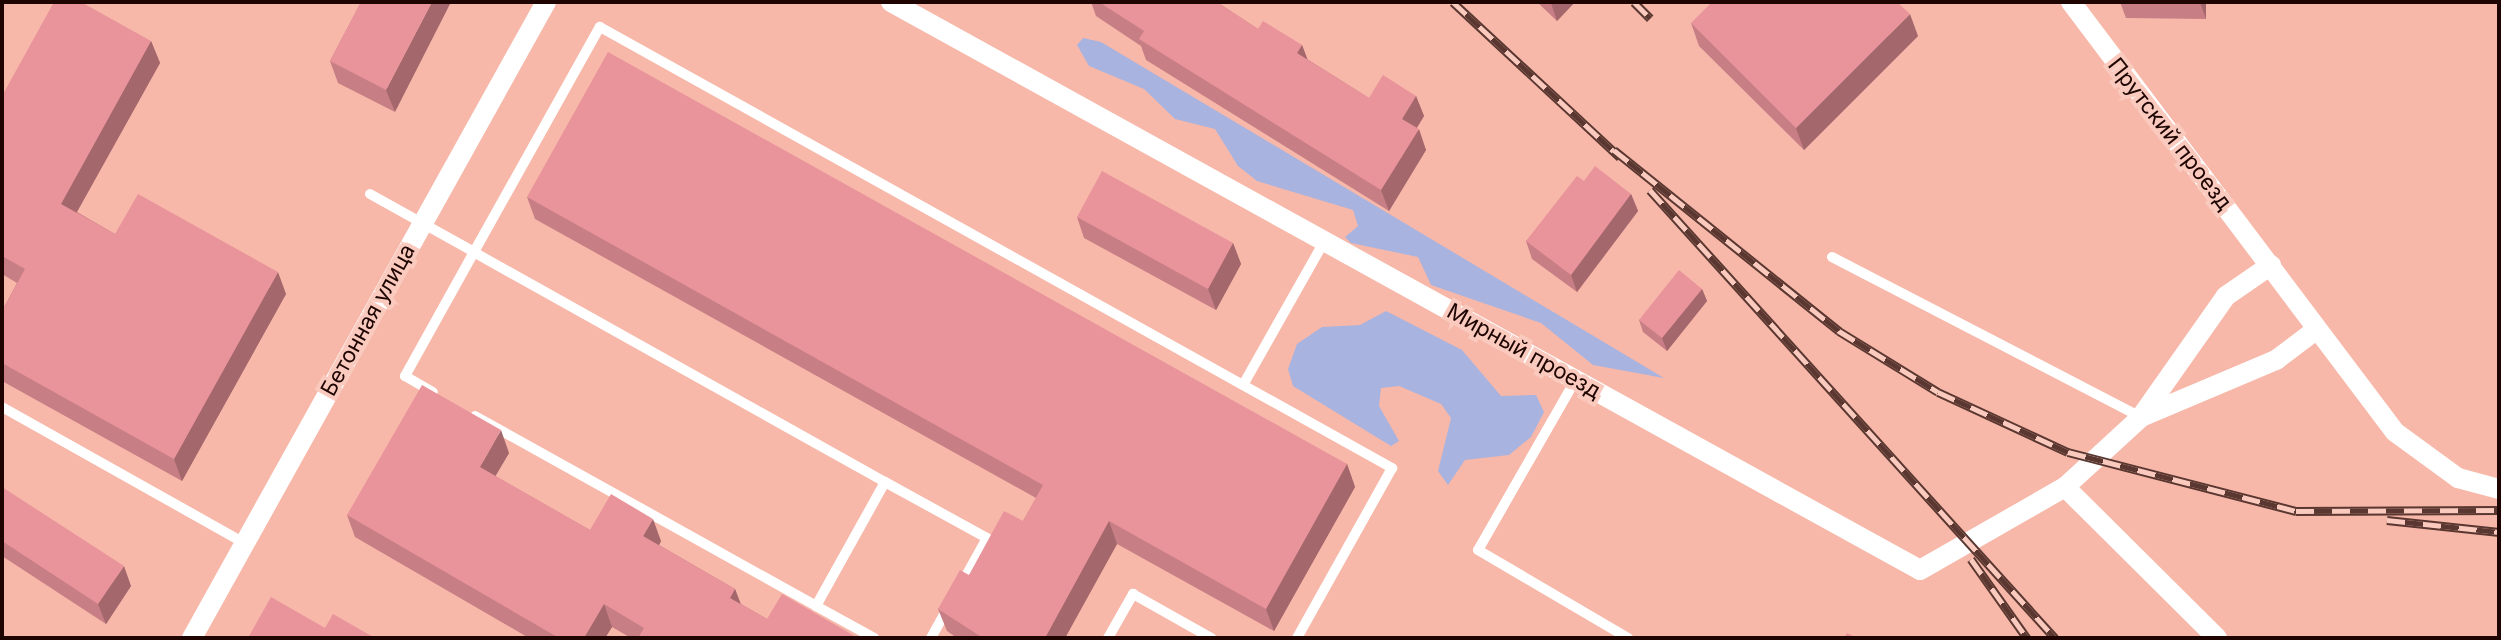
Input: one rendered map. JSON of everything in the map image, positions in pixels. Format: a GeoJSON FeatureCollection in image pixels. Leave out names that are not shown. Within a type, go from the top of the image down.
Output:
{"type":"FeatureCollection","features":[{"type":"Feature","properties":{"kind":"street","name":"Бетонная улица"},"geometry":{"type":"LineString","coordinates":[[192,638],[546,2]]}},
{"type":"Feature","properties":{"kind":"street","name":"Мирный проезд"},"geometry":{"type":"LineString","coordinates":[[891,2],[1920,570],[2065,487],[2141,417]]}},
{"type":"Feature","properties":{"kind":"street","name":"Прутский проезд"},"geometry":{"type":"LineString","coordinates":[[2071,2],[2395,432],[2458,478],[2499,489]]}},
{"type":"Feature","properties":{"kind":"street"},"geometry":{"type":"LineString","coordinates":[[2141,417],[2226,296],[2271,265]]}},
{"type":"Feature","properties":{"kind":"street"},"geometry":{"type":"LineString","coordinates":[[2141,417],[2276,360],[2317,329]]}},
{"type":"Feature","properties":{"kind":"street"},"geometry":{"type":"LineString","coordinates":[[2065,487],[2217,638]]}},
{"type":"Feature","properties":{"kind":"lane"},"geometry":{"type":"LineString","coordinates":[[446,399],[405,376],[600,27],[1392,468],[1297,638]]}},
{"type":"Feature","properties":{"kind":"lane"},"geometry":{"type":"LineString","coordinates":[[370,194],[987,538],[931,638]]}},
{"type":"Feature","properties":{"kind":"lane"},"geometry":{"type":"LineString","coordinates":[[1243,385],[1324,242]]}},
{"type":"Feature","properties":{"kind":"lane"},"geometry":{"type":"LineString","coordinates":[[1832,257],[2141,417]]}},
{"type":"Feature","properties":{"kind":"lane"},"geometry":{"type":"LineString","coordinates":[[1576,379],[1478,550],[1628,638]]}},
{"type":"Feature","properties":{"kind":"lane"},"geometry":{"type":"LineString","coordinates":[[2,407],[244,543]]}},
{"type":"Feature","properties":{"kind":"lane"},"geometry":{"type":"LineString","coordinates":[[460,407],[874,638]]}},
{"type":"Feature","properties":{"kind":"lane"},"geometry":{"type":"LineString","coordinates":[[816,606],[885,482]]}},
{"type":"Feature","properties":{"kind":"lane"},"geometry":{"type":"LineString","coordinates":[[1108,638],[1133,594],[1211,638]]}},
{"type":"Feature","properties":{"kind":"shaded area"},"geometry":{"type":"Polygon","coordinates":[[[1083,38],[1101,42],[1664,378],[1593,365],[1541,323],[1431,285],[1418,257],[1351,243],[1345,237],[1358,226],[1353,210],[1257,181],[1238,166],[1215,129],[1175,119],[1144,89],[1089,66],[1077,45],[1083,38]]]}},
{"type":"Feature","properties":{"kind":"shaded area"},"geometry":{"type":"Polygon","coordinates":[[[1386,311],[1462,350],[1501,396],[1536,395],[1544,412],[1531,437],[1509,455],[1465,460],[1448,485],[1438,471],[1451,418],[1441,404],[1399,386],[1381,388],[1379,406],[1399,441],[1391,446],[1293,386],[1288,369],[1297,344],[1322,327],[1360,325],[1386,311]]]}},
{"type":"Feature","properties":{"kind":"building"},"geometry":{"type":"Polygon","coordinates":[[[54,2],[81,2],[151,41],[61,204],[115,234],[138,194],[278,272],[174,459],[2,363],[2,311],[25,269],[2,256],[2,96],[54,2]]]}},
{"type":"Feature","properties":{"kind":"building"},"geometry":{"type":"Polygon","coordinates":[[[361,2],[432,2],[386,90],[330,61],[361,2]]]}},
{"type":"Feature","properties":{"kind":"building"},"geometry":{"type":"Polygon","coordinates":[[[1099,2],[1217,2],[1258,29],[1263,21],[1302,45],[1297,53],[1369,98],[1383,75],[1416,96],[1402,119],[1419,129],[1381,190],[1139,39],[1144,31],[1099,2]]]}},
{"type":"Feature","properties":{"kind":"building"},"geometry":{"type":"Polygon","coordinates":[[[1712,2],[1897,2],[1910,14],[1796,128],[1691,23],[1712,2]]]}},
{"type":"Feature","properties":{"kind":"building"},"geometry":{"type":"Polygon","coordinates":[[[608,52],[1347,464],[1266,609],[1109,521],[1045,638],[983,638],[938,609],[960,570],[969,575],[1004,511],[1023,521],[1043,485],[527,197],[608,52]]]}},
{"type":"Feature","properties":{"kind":"building"},"geometry":{"type":"Polygon","coordinates":[[[1595,166],[1631,194],[1571,275],[1526,241],[1577,176],[1584,181],[1595,166]]]}},
{"type":"Feature","properties":{"kind":"building"},"geometry":{"type":"Polygon","coordinates":[[[1102,171],[1233,243],[1208,289],[1077,217],[1102,171]]]}},
{"type":"Feature","properties":{"kind":"building"},"geometry":{"type":"Polygon","coordinates":[[[1679,270],[1702,289],[1662,338],[1639,320],[1679,270]]]}},
{"type":"Feature","properties":{"kind":"building"},"geometry":{"type":"Polygon","coordinates":[[[422,385],[501,430],[480,467],[590,530],[611,494],[653,519],[643,536],[735,589],[730,598],[767,619],[782,594],[858,638],[638,638],[644,628],[604,604],[584,638],[559,638],[347,515],[422,385]]]}},
{"type":"Feature","properties":{"kind":"building"},"geometry":{"type":"Polygon","coordinates":[[[2,487],[124,566],[98,604],[2,541],[2,487]]]}},
{"type":"Feature","properties":{"kind":"building"},"geometry":{"type":"Polygon","coordinates":[[[271,597],[325,628],[333,614],[375,638],[248,638],[271,597]]]}},
{"type":"Feature","properties":{"kind":"railway"},"geometry":{"type":"LineString","coordinates":[[1453,2],[1620,157]]}},
{"type":"Feature","properties":{"kind":"railway"},"geometry":{"type":"LineString","coordinates":[[1634,2],[1650,18]]}},
{"type":"Feature","properties":{"kind":"railway"},"geometry":{"type":"LineString","coordinates":[[1614,150],[1839,331],[1938,392],[2068,452],[2296,511],[2499,510]]}},
{"type":"Feature","properties":{"kind":"railway"},"geometry":{"type":"LineString","coordinates":[[1650,190],[2055,638]]}},
{"type":"Feature","properties":{"kind":"railway"},"geometry":{"type":"LineString","coordinates":[[2387,520],[2499,532]]}},
{"type":"Feature","properties":{"kind":"railway"},"geometry":{"type":"LineString","coordinates":[[1971,559],[2027,638]]}}]}
